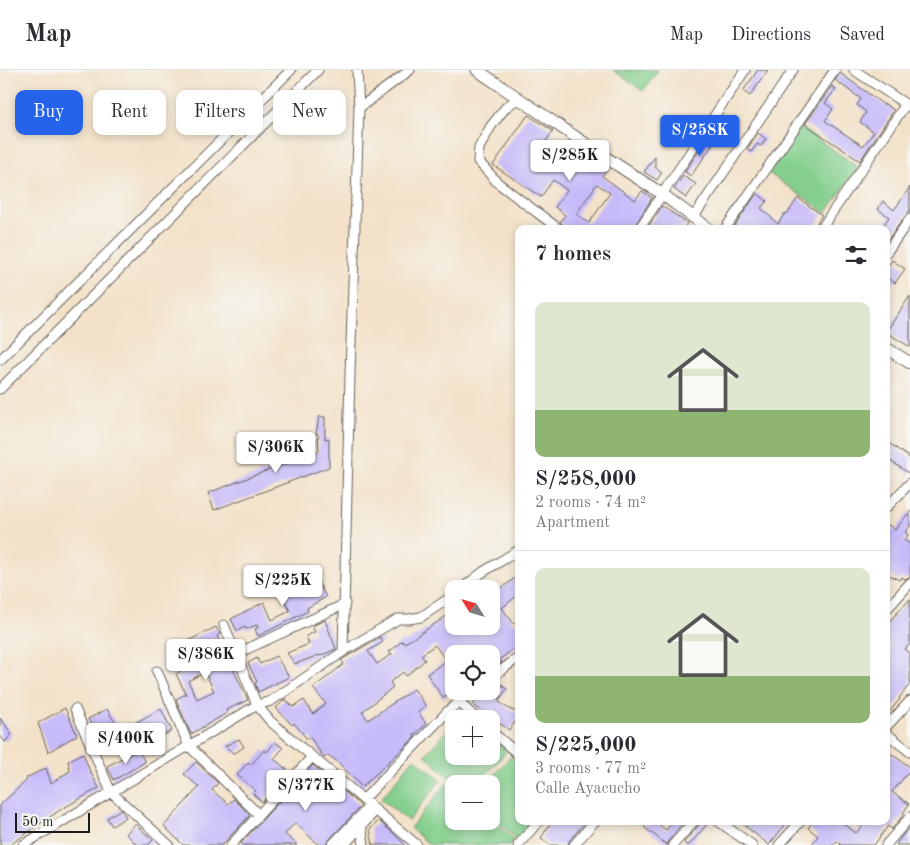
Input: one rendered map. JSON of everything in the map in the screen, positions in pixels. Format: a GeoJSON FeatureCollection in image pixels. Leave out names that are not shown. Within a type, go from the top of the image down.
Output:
{"type":"FeatureCollection","features":[{"type":"Feature","properties":{"kind":"street"},"geometry":{"type":"LineString","coordinates":[[0,360],[291,70]]}},
{"type":"Feature","properties":{"kind":"street"},"geometry":{"type":"LineString","coordinates":[[0,389],[318,70]]}},
{"type":"Feature","properties":{"kind":"street"},"geometry":{"type":"LineString","coordinates":[[343,652],[359,108],[357,70]]}},
{"type":"Feature","properties":{"kind":"street"},"geometry":{"type":"LineString","coordinates":[[359,108],[410,70]]}},
{"type":"Feature","properties":{"kind":"street"},"geometry":{"type":"LineString","coordinates":[[642,225],[744,70]]}},
{"type":"Feature","properties":{"kind":"street"},"geometry":{"type":"LineString","coordinates":[[693,218],[792,70]]}},
{"type":"Feature","properties":{"kind":"street"},"geometry":{"type":"LineString","coordinates":[[728,225],[835,70]]}},
{"type":"Feature","properties":{"kind":"street"},"geometry":{"type":"LineString","coordinates":[[824,225],[908,106],[854,70]]}},
{"type":"Feature","properties":{"kind":"street"},"geometry":{"type":"LineString","coordinates":[[479,71],[662,194],[703,225]]}},
{"type":"Feature","properties":{"kind":"street"},"geometry":{"type":"LineString","coordinates":[[519,98],[506,107],[491,126],[479,148],[478,161],[498,182],[554,225]]}},
{"type":"Feature","properties":{"kind":"street"},"geometry":{"type":"LineString","coordinates":[[890,247],[910,219]]}},
{"type":"Feature","properties":{"kind":"street"},"geometry":{"type":"LineString","coordinates":[[890,350],[910,363]]}},
{"type":"Feature","properties":{"kind":"street"},"geometry":{"type":"LineString","coordinates":[[890,504],[910,483]]}},
{"type":"Feature","properties":{"kind":"street"},"geometry":{"type":"LineString","coordinates":[[473,580],[515,552]]}},
{"type":"Feature","properties":{"kind":"street"},"geometry":{"type":"LineString","coordinates":[[890,606],[910,583]]}},
{"type":"Feature","properties":{"kind":"street"},"geometry":{"type":"LineString","coordinates":[[23,845],[258,705],[271,701],[343,652],[398,619],[409,620],[421,617],[445,601]]}},
{"type":"Feature","properties":{"kind":"street"},"geometry":{"type":"LineString","coordinates":[[236,654],[345,604]]}},
{"type":"Feature","properties":{"kind":"street"},"geometry":{"type":"LineString","coordinates":[[224,625],[258,705],[270,721],[417,845]]}},
{"type":"Feature","properties":{"kind":"street"},"geometry":{"type":"LineString","coordinates":[[500,671],[515,660]]}},
{"type":"Feature","properties":{"kind":"street"},"geometry":{"type":"LineString","coordinates":[[157,672],[189,746],[259,815]]}},
{"type":"Feature","properties":{"kind":"street"},"geometry":{"type":"LineString","coordinates":[[364,799],[448,711],[462,700]]}},
{"type":"Feature","properties":{"kind":"street"},"geometry":{"type":"LineString","coordinates":[[890,723],[910,701]]}},
{"type":"Feature","properties":{"kind":"street"},"geometry":{"type":"LineString","coordinates":[[459,702],[468,710]]}},
{"type":"Feature","properties":{"kind":"street"},"geometry":{"type":"LineString","coordinates":[[75,709],[111,792],[169,845]]}},
{"type":"Feature","properties":{"kind":"street"},"geometry":{"type":"LineString","coordinates":[[890,736],[910,752]]}},
{"type":"Feature","properties":{"kind":"street"},"geometry":{"type":"LineString","coordinates":[[500,739],[515,752]]}},
{"type":"Feature","properties":{"kind":"street"},"geometry":{"type":"LineString","coordinates":[[231,845],[312,757]]}},
{"type":"Feature","properties":{"kind":"street"},"geometry":{"type":"LineString","coordinates":[[344,845],[373,808]]}},
{"type":"Feature","properties":{"kind":"street"},"geometry":{"type":"LineString","coordinates":[[886,845],[910,817]]}},
{"type":"Feature","properties":{"kind":"street"},"geometry":{"type":"LineString","coordinates":[[332,845],[361,823]]}},
{"type":"Feature","properties":{"kind":"street"},"geometry":{"type":"LineString","coordinates":[[361,823],[364,845]]}},
{"type":"Feature","properties":{"kind":"street"},"geometry":{"type":"LineString","coordinates":[[518,845],[536,825]]}},
{"type":"Feature","properties":{"kind":"street"},"geometry":{"type":"LineString","coordinates":[[574,845],[592,825]]}},
{"type":"Feature","properties":{"kind":"street"},"geometry":{"type":"LineString","coordinates":[[673,845],[690,825]]}},
{"type":"Feature","properties":{"kind":"street"},"geometry":{"type":"LineString","coordinates":[[724,825],[752,845]]}},
{"type":"Feature","properties":{"kind":"street"},"geometry":{"type":"LineString","coordinates":[[779,845],[797,825]]}},
{"type":"Feature","properties":{"kind":"green space"},"geometry":{"type":"Polygon","coordinates":[[[613,70],[658,70],[643,91],[613,70]]]}},
{"type":"Feature","properties":{"kind":"green space"},"geometry":{"type":"Polygon","coordinates":[[[797,125],[858,167],[826,213],[766,171],[797,125]]]}},
{"type":"Feature","properties":{"kind":"green space"},"geometry":{"type":"Polygon","coordinates":[[[445,733],[445,765],[494,765],[485,775],[447,775],[425,755],[445,733]]]}},
{"type":"Feature","properties":{"kind":"green space"},"geometry":{"type":"Polygon","coordinates":[[[500,745],[507,751],[500,759],[500,745]]]}},
{"type":"Feature","properties":{"kind":"green space"},"geometry":{"type":"Polygon","coordinates":[[[511,756],[515,760],[515,825],[531,825],[518,840],[500,824],[500,775],[494,775],[511,756]]]}},
{"type":"Feature","properties":{"kind":"green space"},"geometry":{"type":"Polygon","coordinates":[[[414,758],[441,780],[408,821],[381,799],[414,758]]]}},
{"type":"Feature","properties":{"kind":"green space"},"geometry":{"type":"Polygon","coordinates":[[[445,785],[445,830],[500,830],[500,827],[514,839],[510,845],[430,845],[410,828],[445,785]]]}},
{"type":"Feature","properties":{"kind":"building"},"geometry":{"type":"Polygon","coordinates":[[[758,70],[768,70],[750,96],[743,91],[758,70]]]}},
{"type":"Feature","properties":{"kind":"building"},"geometry":{"type":"Polygon","coordinates":[[[840,73],[884,105],[894,110],[860,161],[805,124],[832,86],[836,89],[825,103],[833,109],[825,121],[863,146],[874,132],[860,122],[866,112],[857,105],[861,99],[835,80],[840,73]]]}},
{"type":"Feature","properties":{"kind":"building"},"geometry":{"type":"Polygon","coordinates":[[[528,115],[553,131],[540,150],[562,166],[575,148],[607,170],[602,176],[635,200],[642,191],[652,198],[635,225],[563,225],[560,222],[565,215],[555,207],[567,190],[553,180],[541,197],[493,165],[528,115]],[[597,184],[576,214],[589,223],[610,193],[597,184]]]}},
{"type":"Feature","properties":{"kind":"building"},"geometry":{"type":"Polygon","coordinates":[[[758,133],[766,139],[761,146],[757,144],[751,152],[747,149],[758,133]]]}},
{"type":"Feature","properties":{"kind":"building"},"geometry":{"type":"Polygon","coordinates":[[[707,138],[713,141],[713,144],[691,176],[685,172],[707,138]]]}},
{"type":"Feature","properties":{"kind":"building"},"geometry":{"type":"Polygon","coordinates":[[[655,157],[655,167],[662,172],[657,180],[644,172],[655,157]]]}},
{"type":"Feature","properties":{"kind":"building"},"geometry":{"type":"Polygon","coordinates":[[[683,176],[696,184],[686,198],[674,189],[683,176]]]}},
{"type":"Feature","properties":{"kind":"building"},"geometry":{"type":"Polygon","coordinates":[[[910,187],[910,210],[890,237],[890,225],[884,225],[889,217],[878,209],[883,201],[894,210],[910,187]]]}},
{"type":"Feature","properties":{"kind":"building"},"geometry":{"type":"Polygon","coordinates":[[[757,193],[767,201],[761,208],[778,224],[798,198],[822,215],[816,225],[735,225],[757,193]]]}},
{"type":"Feature","properties":{"kind":"building"},"geometry":{"type":"Polygon","coordinates":[[[662,206],[687,223],[686,225],[650,225],[662,206]]]}},
{"type":"Feature","properties":{"kind":"building"},"geometry":{"type":"Polygon","coordinates":[[[892,260],[905,269],[895,283],[890,280],[890,263],[892,260]]]}},
{"type":"Feature","properties":{"kind":"building"},"geometry":{"type":"Polygon","coordinates":[[[910,296],[910,347],[890,334],[890,326],[910,296]]]}},
{"type":"Feature","properties":{"kind":"building"},"geometry":{"type":"Polygon","coordinates":[[[319,417],[325,417],[325,439],[329,438],[329,467],[214,510],[208,493],[319,451],[318,434],[316,434],[319,417]]]}},
{"type":"Feature","properties":{"kind":"building"},"geometry":{"type":"Polygon","coordinates":[[[890,444],[910,458],[910,474],[890,461],[890,444]]]}},
{"type":"Feature","properties":{"kind":"building"},"geometry":{"type":"Polygon","coordinates":[[[910,511],[910,526],[905,532],[908,535],[904,540],[910,544],[910,577],[905,579],[902,577],[899,580],[890,575],[890,526],[895,530],[910,511]]]}},
{"type":"Feature","properties":{"kind":"building"},"geometry":{"type":"Polygon","coordinates":[[[314,574],[326,597],[307,608],[308,611],[258,636],[255,629],[258,628],[257,625],[246,629],[245,627],[237,631],[231,619],[264,602],[272,620],[290,611],[280,592],[314,574]]]}},
{"type":"Feature","properties":{"kind":"building"},"geometry":{"type":"Polygon","coordinates":[[[515,578],[515,597],[502,608],[515,623],[515,648],[500,659],[500,645],[445,645],[445,660],[435,645],[421,655],[425,660],[406,676],[403,672],[390,682],[393,687],[362,712],[368,720],[414,689],[426,706],[418,712],[425,725],[414,735],[415,737],[412,740],[362,787],[338,762],[328,755],[324,758],[310,737],[307,739],[294,723],[292,725],[276,708],[285,699],[293,707],[304,700],[313,714],[326,704],[313,688],[344,664],[341,660],[380,637],[383,642],[368,651],[377,664],[392,654],[389,652],[402,641],[404,643],[445,617],[445,635],[500,635],[500,589],[515,578]]]}},
{"type":"Feature","properties":{"kind":"building"},"geometry":{"type":"Polygon","coordinates":[[[910,599],[910,644],[905,649],[910,653],[910,684],[890,711],[890,621],[910,599]]]}},
{"type":"Feature","properties":{"kind":"building"},"geometry":{"type":"Polygon","coordinates":[[[325,620],[336,649],[295,664],[287,653],[309,644],[306,636],[315,632],[312,626],[325,620]]]}},
{"type":"Feature","properties":{"kind":"building"},"geometry":{"type":"Polygon","coordinates":[[[216,627],[220,634],[217,636],[248,700],[226,710],[227,713],[191,734],[176,699],[186,694],[176,674],[181,671],[170,650],[216,627]],[[205,672],[188,681],[197,699],[214,691],[205,672]]]}},
{"type":"Feature","properties":{"kind":"building"},"geometry":{"type":"Polygon","coordinates":[[[276,656],[289,677],[258,692],[255,683],[257,682],[248,663],[257,658],[260,664],[276,656]]]}},
{"type":"Feature","properties":{"kind":"building"},"geometry":{"type":"Polygon","coordinates":[[[445,662],[445,697],[443,698],[427,674],[445,662]]]}},
{"type":"Feature","properties":{"kind":"building"},"geometry":{"type":"Polygon","coordinates":[[[500,683],[507,689],[500,698],[500,683]]]}},
{"type":"Feature","properties":{"kind":"building"},"geometry":{"type":"Polygon","coordinates":[[[478,700],[499,700],[515,711],[515,722],[509,730],[500,725],[500,710],[480,710],[473,704],[478,700]]]}},
{"type":"Feature","properties":{"kind":"building"},"geometry":{"type":"Polygon","coordinates":[[[65,708],[77,735],[48,752],[38,723],[65,708]]]}},
{"type":"Feature","properties":{"kind":"building"},"geometry":{"type":"Polygon","coordinates":[[[107,709],[121,732],[98,744],[91,728],[93,727],[88,719],[107,709]]]}},
{"type":"Feature","properties":{"kind":"building"},"geometry":{"type":"Polygon","coordinates":[[[161,709],[172,731],[139,747],[129,726],[161,709]]]}},
{"type":"Feature","properties":{"kind":"building"},"geometry":{"type":"Polygon","coordinates":[[[0,718],[12,734],[5,742],[0,735],[0,718]]]}},
{"type":"Feature","properties":{"kind":"building"},"geometry":{"type":"Polygon","coordinates":[[[239,739],[244,747],[235,753],[225,746],[239,739]]]}},
{"type":"Feature","properties":{"kind":"building"},"geometry":{"type":"Polygon","coordinates":[[[275,742],[283,748],[274,759],[290,772],[262,802],[253,794],[256,791],[237,775],[248,762],[251,765],[264,750],[267,752],[275,742]]]}},
{"type":"Feature","properties":{"kind":"building"},"geometry":{"type":"Polygon","coordinates":[[[138,750],[145,762],[114,780],[107,766],[138,750]]]}},
{"type":"Feature","properties":{"kind":"building"},"geometry":{"type":"Polygon","coordinates":[[[83,753],[99,788],[60,810],[10,845],[0,845],[0,805],[27,780],[26,778],[46,768],[51,783],[70,771],[68,761],[83,753]]]}},
{"type":"Feature","properties":{"kind":"building"},"geometry":{"type":"Polygon","coordinates":[[[890,753],[910,767],[910,770],[892,792],[909,804],[892,829],[888,826],[874,845],[841,845],[837,841],[833,845],[811,845],[818,836],[808,828],[810,825],[845,825],[856,833],[863,825],[890,825],[890,753]]]}},
{"type":"Feature","properties":{"kind":"building"},"geometry":{"type":"Polygon","coordinates":[[[196,762],[218,783],[212,790],[228,804],[234,799],[250,815],[222,845],[183,845],[164,826],[199,787],[184,774],[196,762]]]}},
{"type":"Feature","properties":{"kind":"building"},"geometry":{"type":"Polygon","coordinates":[[[313,765],[361,806],[326,845],[319,845],[295,823],[285,834],[297,845],[243,845],[241,843],[313,765]]]}},
{"type":"Feature","properties":{"kind":"building"},"geometry":{"type":"Polygon","coordinates":[[[121,809],[126,817],[112,826],[107,818],[121,809]]]}},
{"type":"Feature","properties":{"kind":"building"},"geometry":{"type":"Polygon","coordinates":[[[379,821],[405,845],[373,845],[370,829],[379,821]]]}},
{"type":"Feature","properties":{"kind":"building"},"geometry":{"type":"Polygon","coordinates":[[[135,824],[153,840],[148,845],[137,845],[126,834],[135,824]]]}},
{"type":"Feature","properties":{"kind":"building"},"geometry":{"type":"Polygon","coordinates":[[[549,825],[583,825],[569,841],[568,845],[550,845],[541,838],[549,825]]]}},
{"type":"Feature","properties":{"kind":"building"},"geometry":{"type":"Polygon","coordinates":[[[645,825],[660,825],[666,830],[670,825],[682,825],[668,841],[667,845],[644,827],[645,825]]]}},
{"type":"Feature","properties":{"kind":"building"},"geometry":{"type":"Polygon","coordinates":[[[699,825],[706,825],[689,845],[686,845],[684,842],[699,825]]]}},
{"type":"Feature","properties":{"kind":"building"},"geometry":{"type":"Polygon","coordinates":[[[744,825],[785,825],[769,845],[744,825]]]}},
{"type":"Feature","properties":{"kind":"building"},"geometry":{"type":"Polygon","coordinates":[[[910,827],[910,845],[896,845],[902,836],[910,827]]]}}]}
